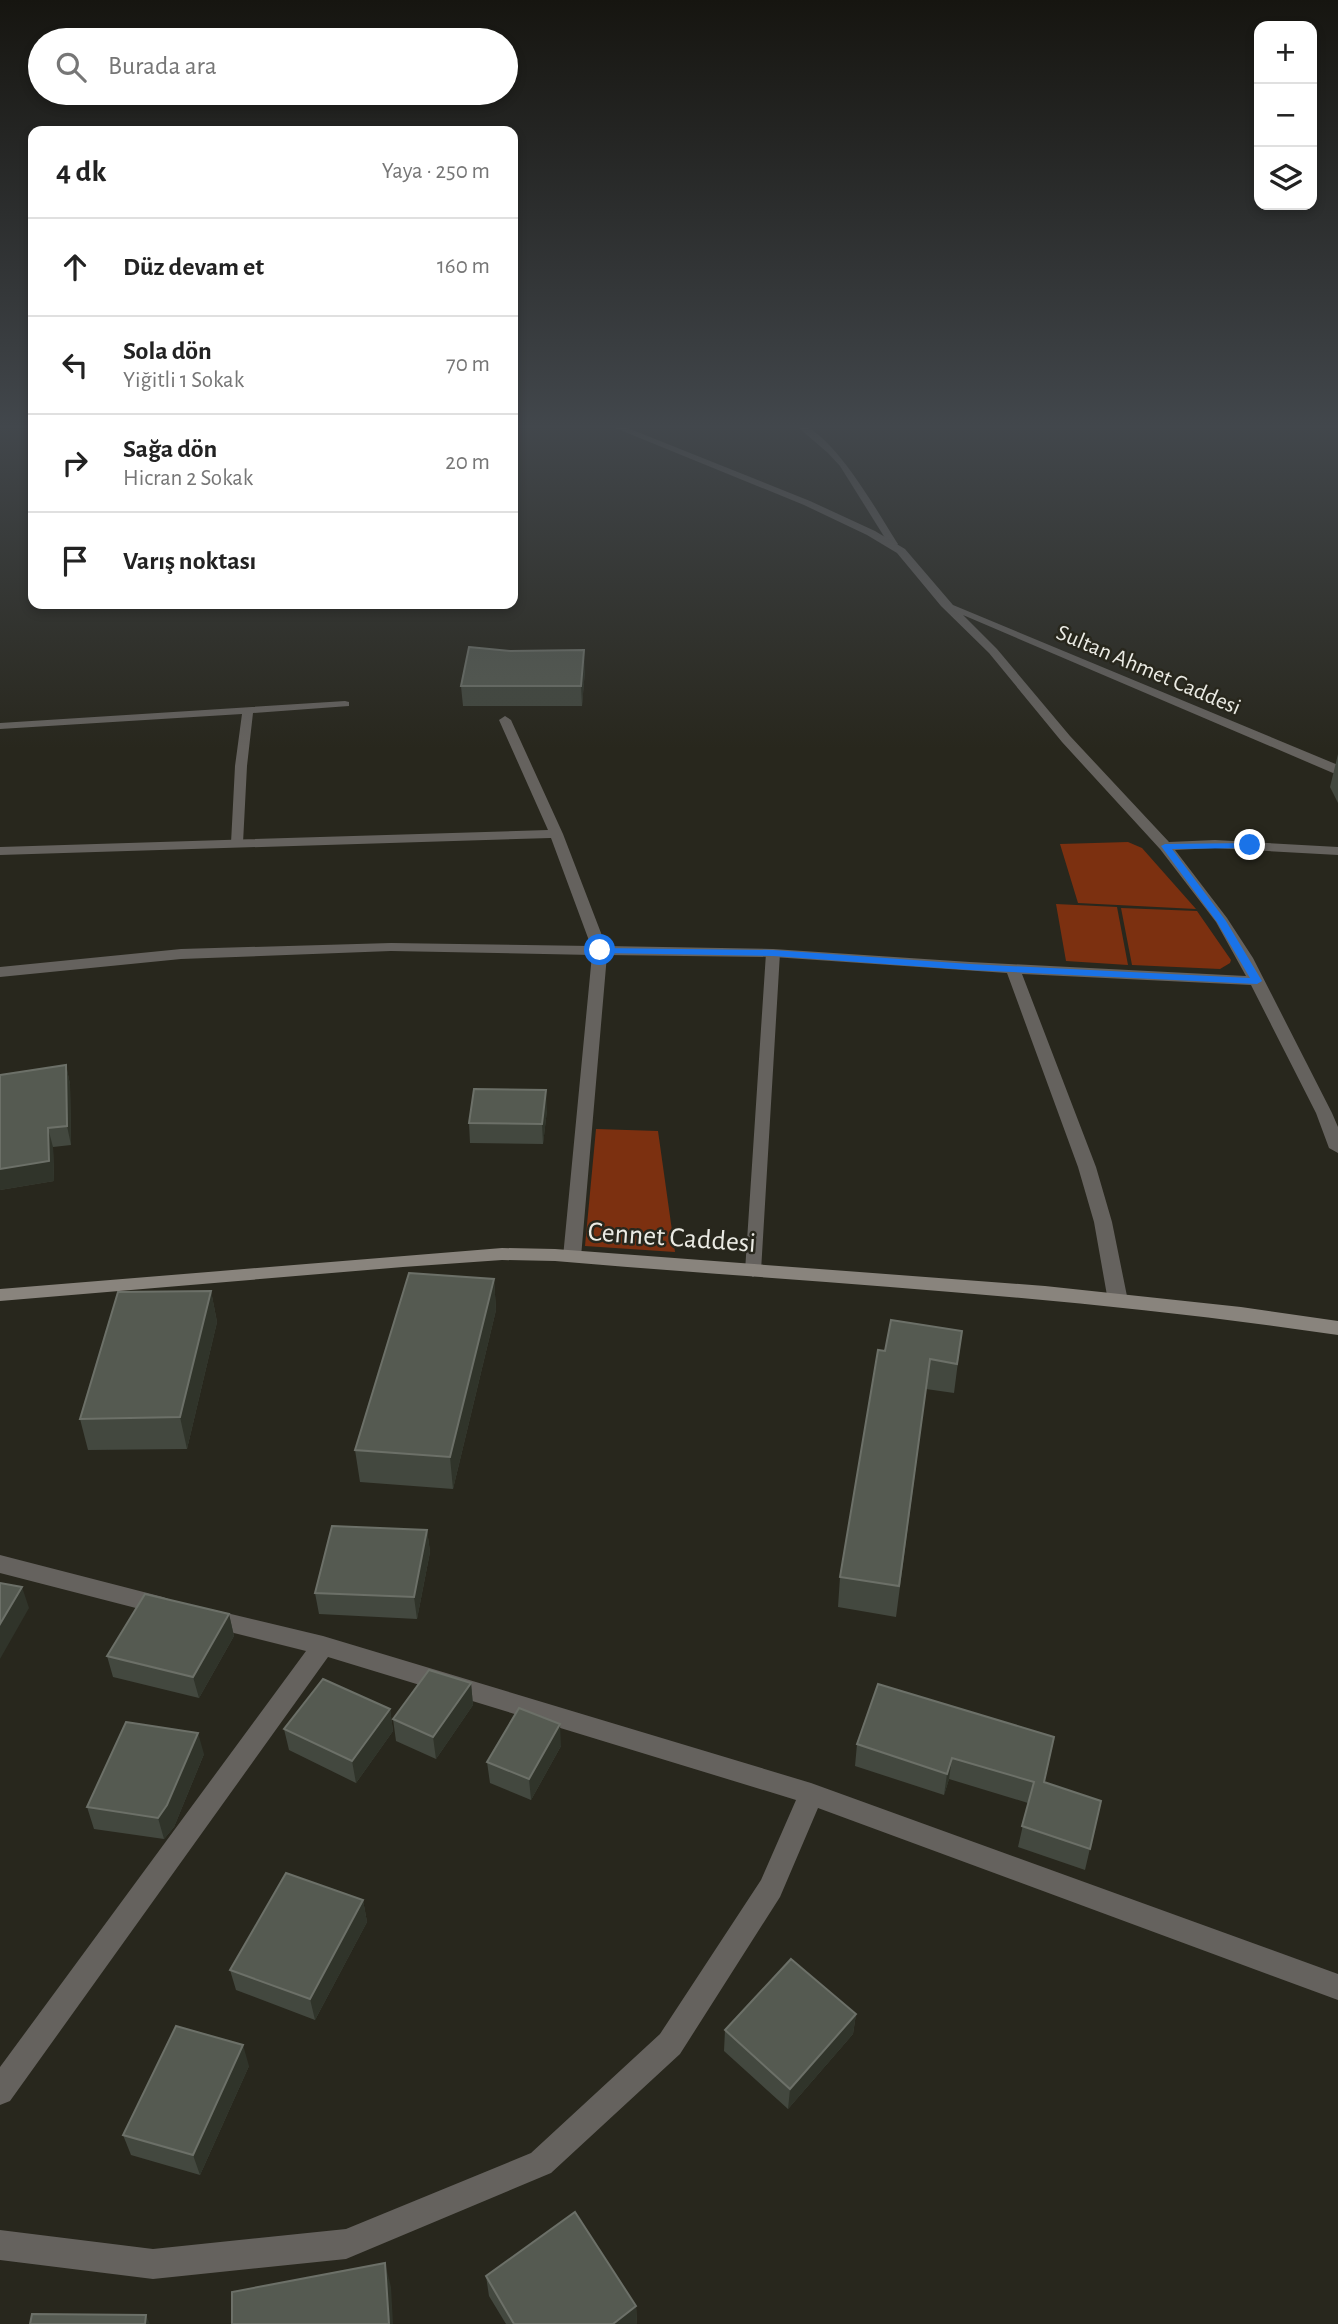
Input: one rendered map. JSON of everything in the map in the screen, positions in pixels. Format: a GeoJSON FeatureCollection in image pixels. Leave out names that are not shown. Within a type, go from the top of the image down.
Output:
{"type":"FeatureCollection","features":[{"type":"Feature","properties":{"kind":"street"},"geometry":{"type":"LineString","coordinates":[[867,531],[893,544],[908,558],[945,604],[993,651],[1066,739],[1165,846],[1222,921],[1257,981],[1324,1113],[1338,1148]]}},
{"type":"Feature","properties":{"kind":"street","name":"Sultan Ahmet Caddesi"},"geometry":{"type":"LineString","coordinates":[[945,604],[1338,770]]}},
{"type":"Feature","properties":{"kind":"street"},"geometry":{"type":"LineString","coordinates":[[505,720],[556,834],[600,950],[572,1256]]}},
{"type":"Feature","properties":{"kind":"street"},"geometry":{"type":"LineString","coordinates":[[0,851],[556,834]]}},
{"type":"Feature","properties":{"kind":"street"},"geometry":{"type":"LineString","coordinates":[[1165,846],[1215,844],[1338,851]]}},
{"type":"Feature","properties":{"kind":"street"},"geometry":{"type":"LineString","coordinates":[[0,972],[108,960],[254,950],[391,947],[773,953],[1013,969],[1257,981]]}},
{"type":"Feature","properties":{"kind":"street"},"geometry":{"type":"LineString","coordinates":[[1013,969],[1029,1021],[1063,1098],[1096,1196],[1118,1301]]}},
{"type":"Feature","properties":{"kind":"street","name":"Cennet Caddesi"},"geometry":{"type":"LineString","coordinates":[[0,1295],[502,1254],[572,1256],[973,1286],[1338,1328]]}},
{"type":"Feature","properties":{"kind":"street"},"geometry":{"type":"LineString","coordinates":[[0,1564],[323,1646],[811,1794],[1338,1987]]}},
{"type":"Feature","properties":{"kind":"street"},"geometry":{"type":"LineString","coordinates":[[0,2091],[323,1646]]}},
{"type":"Feature","properties":{"kind":"street"},"geometry":{"type":"LineString","coordinates":[[0,2245],[153,2264],[346,2244],[541,2163],[670,2044],[771,1888],[811,1794]]}},
{"type":"Feature","properties":{"kind":"lane"},"geometry":{"type":"LineString","coordinates":[[885,531],[893,544]]}},
{"type":"Feature","properties":{"kind":"lane"},"geometry":{"type":"LineString","coordinates":[[0,726],[345,704]]}},
{"type":"Feature","properties":{"kind":"lane"},"geometry":{"type":"LineString","coordinates":[[237,844],[241,766],[248,710]]}},
{"type":"Feature","properties":{"kind":"lane"},"geometry":{"type":"LineString","coordinates":[[753,1270],[773,953]]}},
{"type":"Feature","properties":{"kind":"shaded area"},"geometry":{"type":"Polygon","coordinates":[[[1128,842],[1142,848],[1196,909],[1078,903],[1060,844],[1128,842]]]}},
{"type":"Feature","properties":{"kind":"shaded area"},"geometry":{"type":"Polygon","coordinates":[[[1056,904],[1117,907],[1128,965],[1066,961],[1056,904]]]}},
{"type":"Feature","properties":{"kind":"shaded area"},"geometry":{"type":"Polygon","coordinates":[[[1121,908],[1197,911],[1231,960],[1230,963],[1220,969],[1132,965],[1121,908]]]}},
{"type":"Feature","properties":{"kind":"shaded area"},"geometry":{"type":"Polygon","coordinates":[[[596,1129],[658,1131],[675,1252],[585,1246],[596,1129]]]}},
{"type":"Feature","properties":{"kind":"building"},"geometry":{"type":"Polygon","coordinates":[[[469,647],[510,651],[584,650],[581,686],[461,686],[469,647]]]}},
{"type":"Feature","properties":{"kind":"building"},"geometry":{"type":"Polygon","coordinates":[[[66,1065],[67,1126],[48,1128],[49,1161],[0,1169],[0,1075],[66,1065]]]}},
{"type":"Feature","properties":{"kind":"building"},"geometry":{"type":"Polygon","coordinates":[[[474,1089],[546,1090],[542,1124],[469,1123],[474,1089]]]}},
{"type":"Feature","properties":{"kind":"building"},"geometry":{"type":"Polygon","coordinates":[[[409,1273],[494,1279],[450,1457],[355,1450],[409,1273]]]}},
{"type":"Feature","properties":{"kind":"building"},"geometry":{"type":"Polygon","coordinates":[[[211,1291],[180,1417],[80,1419],[118,1292],[211,1291]]]}},
{"type":"Feature","properties":{"kind":"building"},"geometry":{"type":"Polygon","coordinates":[[[891,1320],[962,1331],[957,1364],[930,1359],[899,1586],[840,1577],[878,1350],[885,1351],[891,1320]]]}},
{"type":"Feature","properties":{"kind":"building"},"geometry":{"type":"Polygon","coordinates":[[[332,1526],[427,1530],[414,1597],[315,1593],[332,1526]]]}},
{"type":"Feature","properties":{"kind":"building"},"geometry":{"type":"Polygon","coordinates":[[[0,1583],[22,1587],[0,1624],[0,1583]]]}},
{"type":"Feature","properties":{"kind":"building"},"geometry":{"type":"Polygon","coordinates":[[[145,1594],[229,1614],[193,1677],[107,1656],[145,1594]]]}},
{"type":"Feature","properties":{"kind":"building"},"geometry":{"type":"Polygon","coordinates":[[[429,1670],[471,1683],[433,1737],[393,1719],[429,1670]]]}},
{"type":"Feature","properties":{"kind":"building"},"geometry":{"type":"Polygon","coordinates":[[[323,1679],[390,1709],[352,1761],[284,1729],[323,1679]]]}},
{"type":"Feature","properties":{"kind":"building"},"geometry":{"type":"Polygon","coordinates":[[[878,1684],[1054,1737],[1044,1782],[1101,1801],[1090,1849],[1022,1826],[1034,1782],[952,1758],[947,1774],[857,1744],[878,1684]]]}},
{"type":"Feature","properties":{"kind":"building"},"geometry":{"type":"Polygon","coordinates":[[[519,1708],[560,1724],[529,1779],[487,1762],[519,1708]]]}},
{"type":"Feature","properties":{"kind":"building"},"geometry":{"type":"Polygon","coordinates":[[[126,1722],[198,1733],[167,1805],[158,1818],[87,1807],[126,1722]]]}},
{"type":"Feature","properties":{"kind":"building"},"geometry":{"type":"Polygon","coordinates":[[[286,1873],[363,1900],[310,1999],[230,1970],[286,1873]]]}},
{"type":"Feature","properties":{"kind":"building"},"geometry":{"type":"Polygon","coordinates":[[[791,1959],[856,2014],[790,2089],[725,2030],[791,1959]]]}},
{"type":"Feature","properties":{"kind":"building"},"geometry":{"type":"Polygon","coordinates":[[[176,2026],[243,2045],[193,2155],[123,2135],[176,2026]]]}},
{"type":"Feature","properties":{"kind":"building"},"geometry":{"type":"Polygon","coordinates":[[[575,2212],[636,2306],[613,2324],[514,2324],[486,2276],[575,2212]]]}},
{"type":"Feature","properties":{"kind":"building"},"geometry":{"type":"Polygon","coordinates":[[[385,2263],[389,2324],[232,2324],[232,2292],[385,2263]]]}},
{"type":"Feature","properties":{"kind":"building"},"geometry":{"type":"Polygon","coordinates":[[[32,2314],[146,2315],[145,2324],[30,2324],[32,2314]]]}},
{"type":"Feature","properties":{"kind":"route"},"geometry":{"type":"LineString","coordinates":[[600,950],[773,953],[970,967],[1257,981],[1222,921],[1165,846],[1250,845]]}}]}
